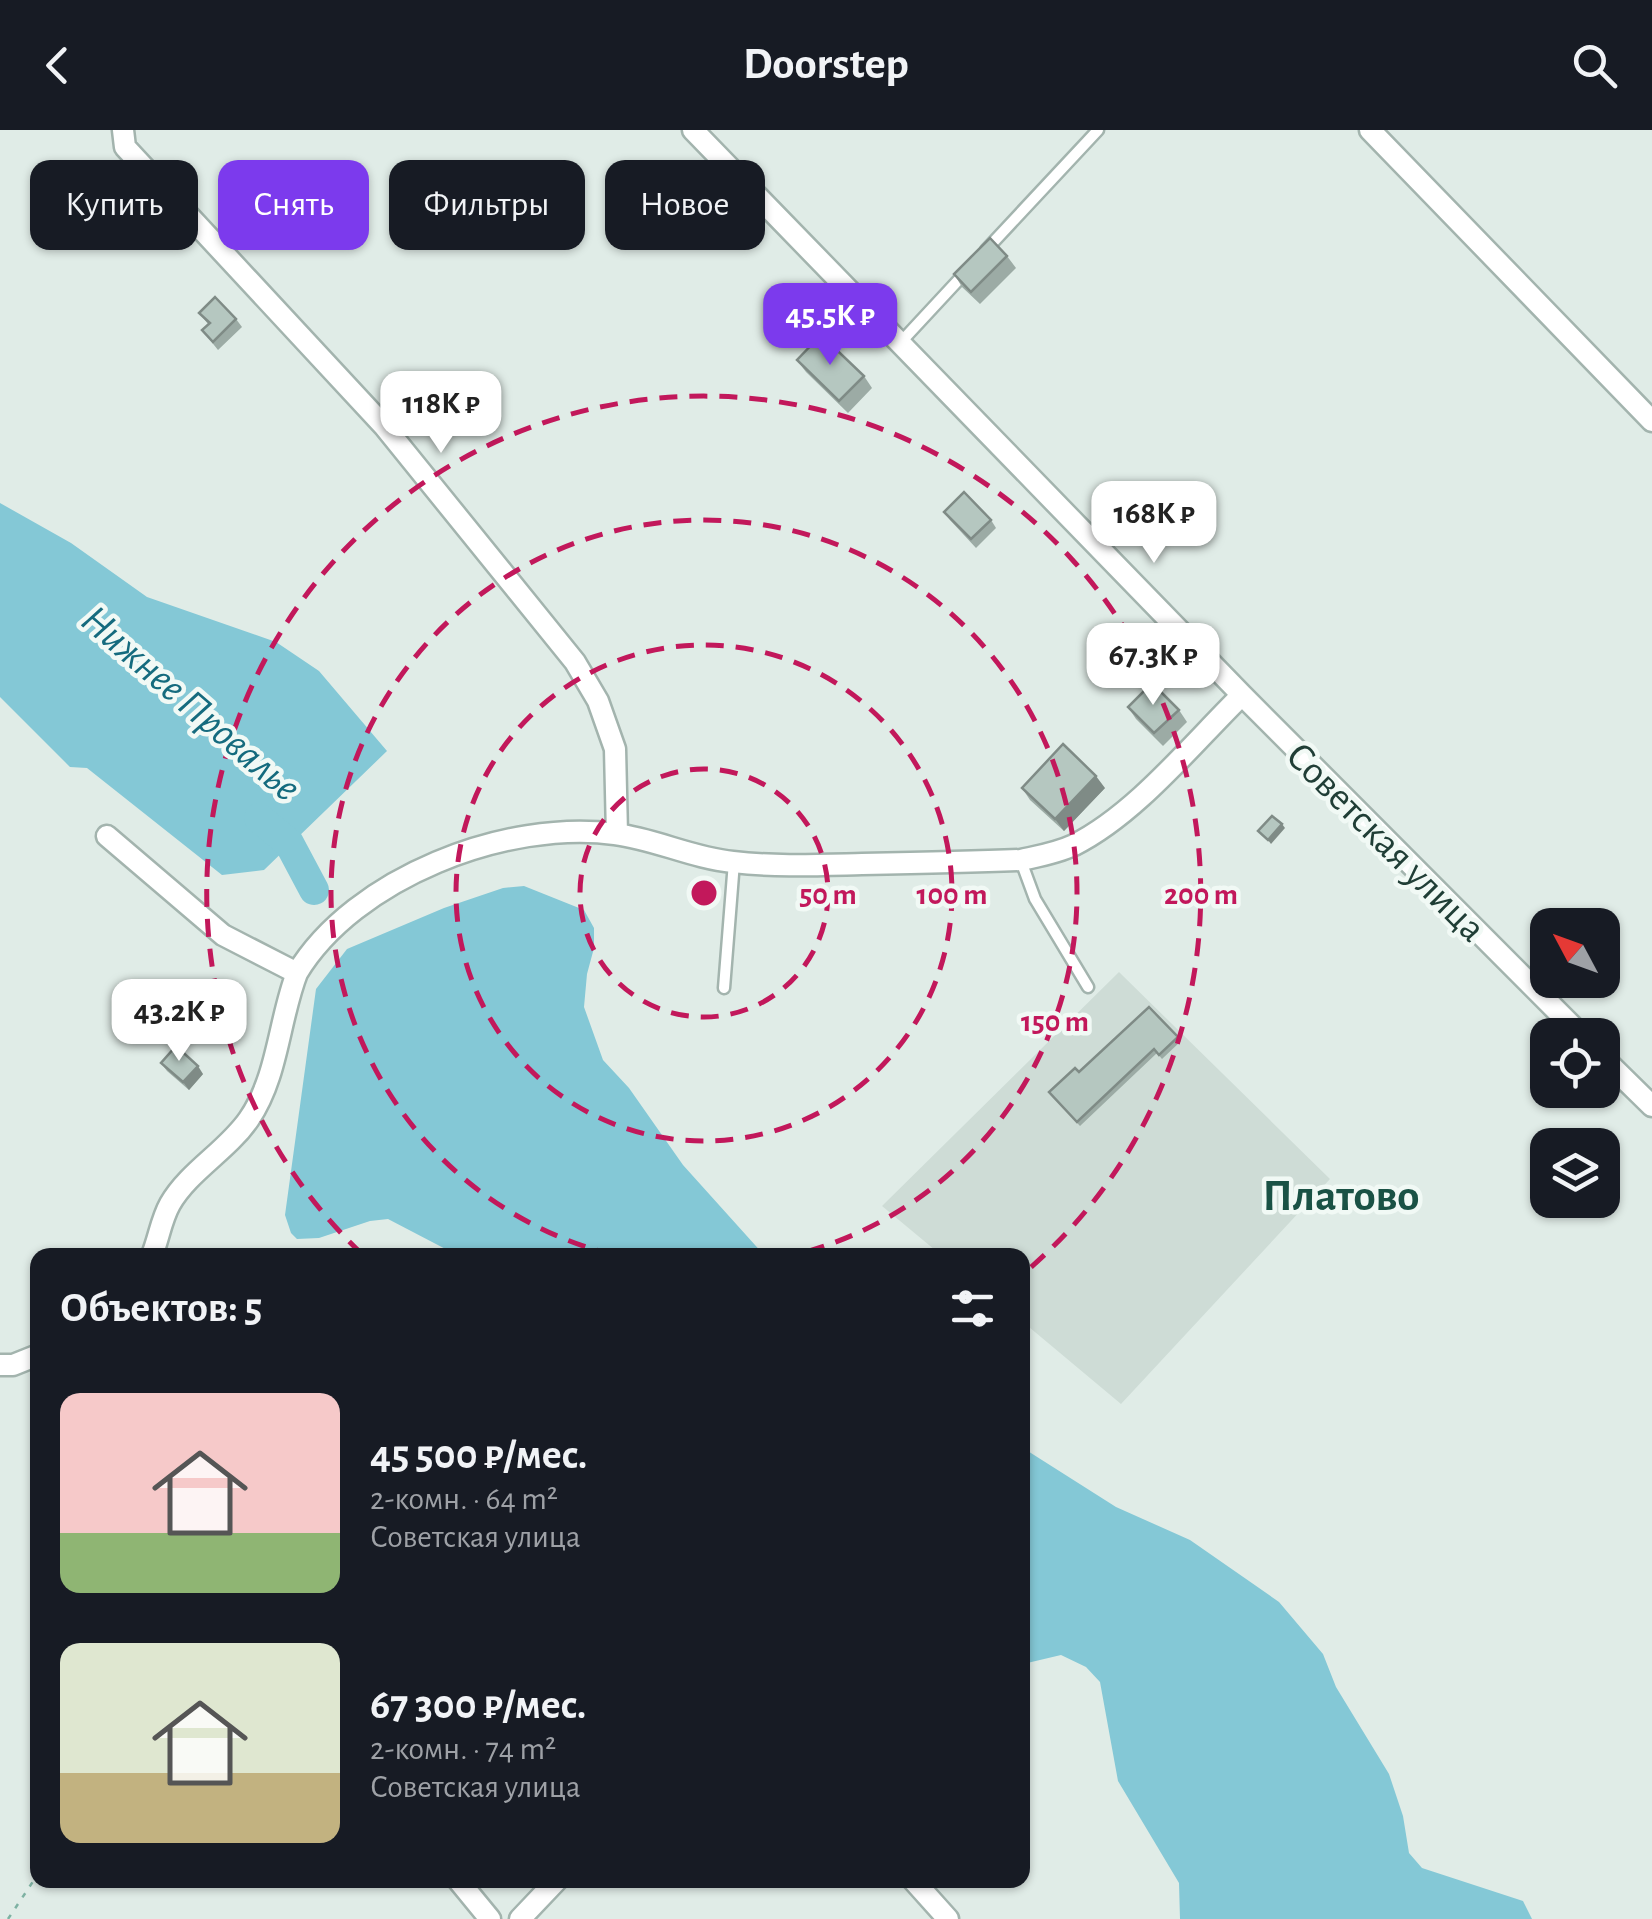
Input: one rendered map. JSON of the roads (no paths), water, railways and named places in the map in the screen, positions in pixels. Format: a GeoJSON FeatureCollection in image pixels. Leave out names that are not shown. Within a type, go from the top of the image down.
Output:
{"type":"FeatureCollection","features":[{"type":"Feature","properties":{"kind":"street"},"geometry":{"type":"LineString","coordinates":[[123,130],[125,148],[384,426],[575,662],[598,701],[615,749],[617,834]]}},
{"type":"Feature","properties":{"kind":"street","name":"Советская улица"},"geometry":{"type":"LineString","coordinates":[[693,130],[1242,695],[1564,1018]]}},
{"type":"Feature","properties":{"kind":"street"},"geometry":{"type":"LineString","coordinates":[[1370,130],[1652,421]]}},
{"type":"Feature","properties":{"kind":"street"},"geometry":{"type":"LineString","coordinates":[[155,1248],[171,1203],[251,1117],[268,1078],[297,972],[310,950],[342,917],[382,888],[499,843],[538,836],[617,834],[695,856],[734,862],[799,865],[1021,860],[1071,847],[1093,834],[1144,792],[1242,695]]}},
{"type":"Feature","properties":{"kind":"street"},"geometry":{"type":"LineString","coordinates":[[106,836],[223,935],[297,972]]}},
{"type":"Feature","properties":{"kind":"street"},"geometry":{"type":"LineString","coordinates":[[1620,1075],[1652,1106]]}},
{"type":"Feature","properties":{"kind":"street"},"geometry":{"type":"LineString","coordinates":[[0,1365],[30,1358]]}},
{"type":"Feature","properties":{"kind":"street"},"geometry":{"type":"LineString","coordinates":[[465,1888],[490,1919]]}},
{"type":"Feature","properties":{"kind":"street"},"geometry":{"type":"LineString","coordinates":[[520,1919],[549,1888]]}},
{"type":"Feature","properties":{"kind":"street"},"geometry":{"type":"LineString","coordinates":[[920,1888],[948,1919]]}},
{"type":"Feature","properties":{"kind":"lane"},"geometry":{"type":"LineString","coordinates":[[900,343],[1098,130]]}},
{"type":"Feature","properties":{"kind":"lane"},"geometry":{"type":"LineString","coordinates":[[1021,860],[1035,899],[1088,987]]}},
{"type":"Feature","properties":{"kind":"lane"},"geometry":{"type":"LineString","coordinates":[[724,988],[734,862]]}},
{"type":"Feature","properties":{"kind":"water"},"geometry":{"type":"Polygon","coordinates":[[[0,503],[71,543],[147,597],[276,642],[319,671],[387,751],[264,870],[222,875],[87,768],[70,767],[0,697],[0,503]]]}},
{"type":"Feature","properties":{"kind":"water"},"geometry":{"type":"Polygon","coordinates":[[[524,886],[584,910],[594,928],[594,948],[584,1007],[603,1060],[629,1088],[683,1165],[758,1248],[444,1248],[388,1219],[319,1238],[297,1239],[291,1233],[285,1215],[316,989],[347,949],[503,888],[524,886]]]}},
{"type":"Feature","properties":{"kind":"water"},"geometry":{"type":"Polygon","coordinates":[[[1030,1452],[1116,1507],[1190,1540],[1279,1602],[1323,1654],[1336,1687],[1389,1774],[1403,1816],[1409,1853],[1422,1868],[1523,1901],[1532,1919],[1180,1919],[1179,1883],[1118,1781],[1100,1682],[1086,1667],[1061,1655],[1030,1662],[1030,1452]]]}},
{"type":"Feature","properties":{"kind":"waterway","name":"Нижнее Провалье"},"geometry":{"type":"LineString","coordinates":[[259,818],[289,843],[314,890]]}},
{"type":"Feature","properties":{"kind":"district","name":"Платово"},"geometry":{"type":"Point","coordinates":[1341,1194]}}]}
